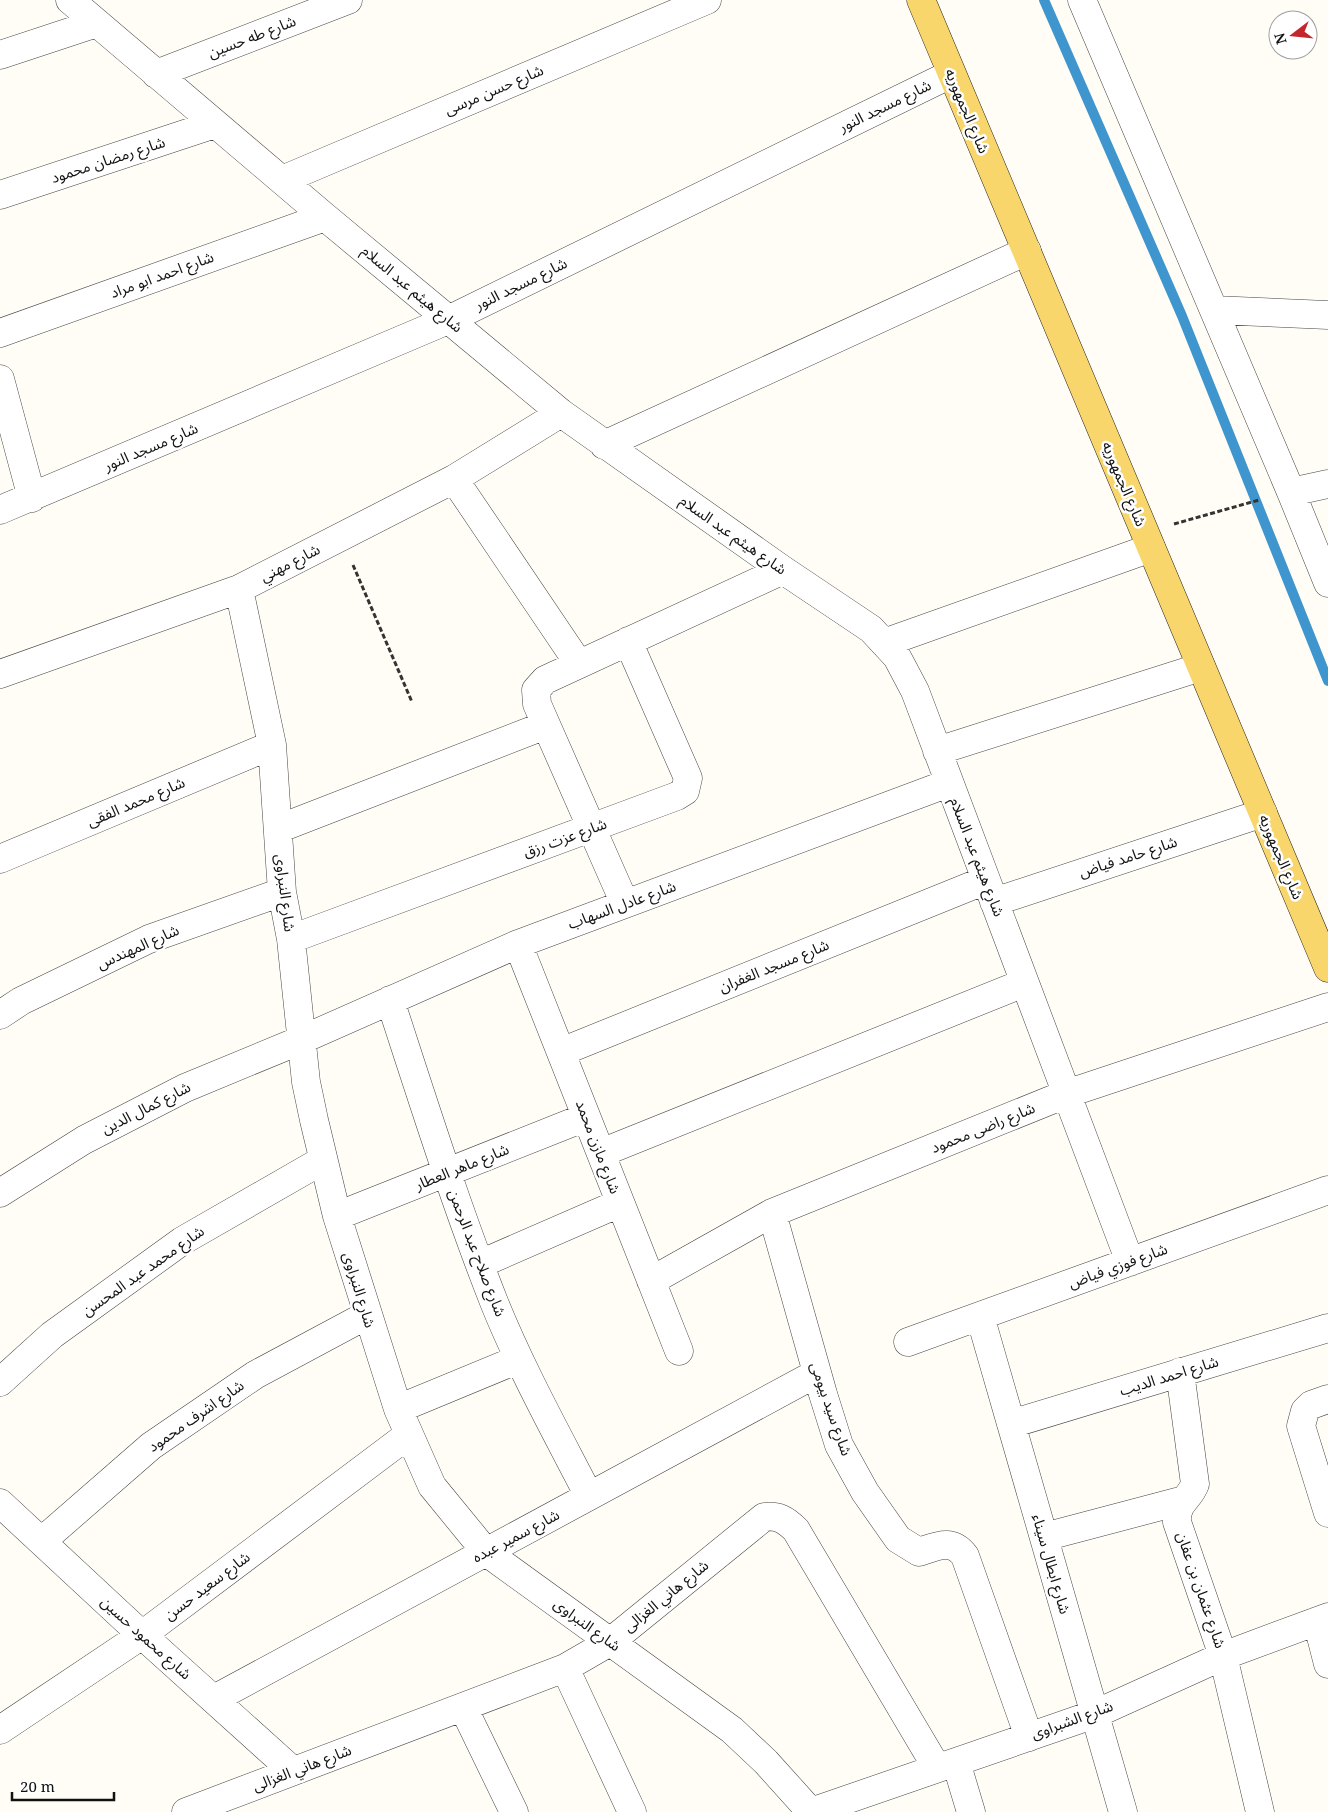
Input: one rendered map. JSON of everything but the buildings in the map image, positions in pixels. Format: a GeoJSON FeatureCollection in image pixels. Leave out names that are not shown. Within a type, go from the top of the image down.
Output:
{"type":"FeatureCollection","features":[{"type":"Feature","properties":{"kind":"main road","name":"شارع الجمهوريه"},"geometry":{"type":"LineString","coordinates":[[921,0],[1328,968]]}},
{"type":"Feature","properties":{"kind":"street","name":"شارع هيثم عبد السلام"},"geometry":{"type":"LineString","coordinates":[[70,0],[324,216],[561,413],[783,570],[871,629],[897,657],[915,691],[1130,1262]]}},
{"type":"Feature","properties":{"kind":"street","name":"شارع طه حسين"},"geometry":{"type":"LineString","coordinates":[[156,74],[348,0]]}},
{"type":"Feature","properties":{"kind":"street","name":"شارع حسن مرسى"},"geometry":{"type":"LineString","coordinates":[[282,180],[706,0]]}},
{"type":"Feature","properties":{"kind":"street"},"geometry":{"type":"LineString","coordinates":[[1082,0],[1328,583]]}},
{"type":"Feature","properties":{"kind":"street"},"geometry":{"type":"LineString","coordinates":[[0,54],[96,23]]}},
{"type":"Feature","properties":{"kind":"street","name":"شارع مسجد النور"},"geometry":{"type":"LineString","coordinates":[[0,510],[448,320],[952,74]]}},
{"type":"Feature","properties":{"kind":"street","name":"شارع رمضان محمود"},"geometry":{"type":"LineString","coordinates":[[0,195],[215,124]]}},
{"type":"Feature","properties":{"kind":"street","name":"شارع احمد ابو مراد"},"geometry":{"type":"LineString","coordinates":[[0,333],[324,216]]}},
{"type":"Feature","properties":{"kind":"street"},"geometry":{"type":"LineString","coordinates":[[604,445],[1027,251]]}},
{"type":"Feature","properties":{"kind":"street"},"geometry":{"type":"LineString","coordinates":[[1214,310],[1328,315]]}},
{"type":"Feature","properties":{"kind":"street"},"geometry":{"type":"LineString","coordinates":[[0,379],[32,498]]}},
{"type":"Feature","properties":{"kind":"street","name":"شارع مهني"},"geometry":{"type":"LineString","coordinates":[[0,674],[239,589],[454,478],[561,413]]}},
{"type":"Feature","properties":{"kind":"street"},"geometry":{"type":"LineString","coordinates":[[454,478],[579,664]]}},
{"type":"Feature","properties":{"kind":"street"},"geometry":{"type":"LineString","coordinates":[[1291,492],[1328,484]]}},
{"type":"Feature","properties":{"kind":"street"},"geometry":{"type":"LineString","coordinates":[[884,643],[1151,548]]}},
{"type":"Feature","properties":{"kind":"street"},"geometry":{"type":"LineString","coordinates":[[624,904],[537,704],[536,690],[545,680],[783,570]]}},
{"type":"Feature","properties":{"kind":"street","name":"شارع النبراوى"},"geometry":{"type":"LineString","coordinates":[[239,589],[272,745],[282,892],[291,940],[306,1082],[337,1216],[367,1315],[408,1435],[432,1486],[486,1552],[732,1730],[766,1762],[811,1812]]}},
{"type":"Feature","properties":{"kind":"street","name":"شارع عزت رزق"},"geometry":{"type":"LineString","coordinates":[[291,940],[592,828],[685,791],[688,778],[628,641]]}},
{"type":"Feature","properties":{"kind":"street"},"geometry":{"type":"LineString","coordinates":[[937,751],[1201,667]]}},
{"type":"Feature","properties":{"kind":"street"},"geometry":{"type":"LineString","coordinates":[[278,829],[546,725]]}},
{"type":"Feature","properties":{"kind":"street","name":"شارع محمد الفقى"},"geometry":{"type":"LineString","coordinates":[[0,859],[272,745]]}},
{"type":"Feature","properties":{"kind":"street","name":"شارع عادل السهاب"},"geometry":{"type":"LineString","coordinates":[[301,1040],[518,944],[949,783]]}},
{"type":"Feature","properties":{"kind":"street","name":"شارع حامد فياض"},"geometry":{"type":"LineString","coordinates":[[990,891],[1263,813]]}},
{"type":"Feature","properties":{"kind":"street","name":"شارع مسجد الغفران"},"geometry":{"type":"LineString","coordinates":[[561,1052],[990,891]]}},
{"type":"Feature","properties":{"kind":"street","name":"شارع المهندس"},"geometry":{"type":"LineString","coordinates":[[0,1015],[21,1001],[149,939],[282,892]]}},
{"type":"Feature","properties":{"kind":"street","name":"شارع مازن محمد"},"geometry":{"type":"LineString","coordinates":[[518,944],[679,1351]]}},
{"type":"Feature","properties":{"kind":"street"},"geometry":{"type":"LineString","coordinates":[[601,1153],[1024,983]]}},
{"type":"Feature","properties":{"kind":"street","name":"شارع صلاح عبد الرحمن"},"geometry":{"type":"LineString","coordinates":[[390,1000],[446,1173],[480,1264],[519,1359],[589,1496]]}},
{"type":"Feature","properties":{"kind":"street","name":"شارع راضى محمود"},"geometry":{"type":"LineString","coordinates":[[651,1281],[772,1213],[1066,1094],[1328,1008]]}},
{"type":"Feature","properties":{"kind":"street","name":"شارع كمال الدين"},"geometry":{"type":"LineString","coordinates":[[0,1193],[84,1140],[185,1088],[301,1040]]}},
{"type":"Feature","properties":{"kind":"street","name":"شارع ماهر العطار"},"geometry":{"type":"LineString","coordinates":[[337,1216],[586,1117]]}},
{"type":"Feature","properties":{"kind":"street","name":"شارع محمد عبد المحسن"},"geometry":{"type":"LineString","coordinates":[[0,1382],[52,1335],[182,1241],[323,1160]]}},
{"type":"Feature","properties":{"kind":"street","name":"شارع فوزي فياض"},"geometry":{"type":"LineString","coordinates":[[908,1342],[1328,1190]]}},
{"type":"Feature","properties":{"kind":"street"},"geometry":{"type":"LineString","coordinates":[[480,1264],[620,1203]]}},
{"type":"Feature","properties":{"kind":"street","name":"شارع سيد بيومى"},"geometry":{"type":"LineString","coordinates":[[772,1213],[839,1445],[865,1492],[898,1539],[919,1552],[943,1545],[950,1545],[956,1547],[965,1556],[1029,1737]]}},
{"type":"Feature","properties":{"kind":"street","name":"شارع اشرف محمود"},"geometry":{"type":"LineString","coordinates":[[42,1541],[151,1446],[255,1375],[367,1315]]}},
{"type":"Feature","properties":{"kind":"street","name":"شارع ابطال سيناء"},"geometry":{"type":"LineString","coordinates":[[980,1316],[1124,1812]]}},
{"type":"Feature","properties":{"kind":"street","name":"شارع احمد الديب"},"geometry":{"type":"LineString","coordinates":[[1011,1424],[1328,1328]]}},
{"type":"Feature","properties":{"kind":"street"},"geometry":{"type":"LineString","coordinates":[[398,1409],[519,1359]]}},
{"type":"Feature","properties":{"kind":"street","name":"شارع عثمان بن عفان"},"geometry":{"type":"LineString","coordinates":[[1180,1372],[1195,1478],[1193,1490],[1179,1506],[1176,1514],[1177,1522],[1223,1656],[1260,1812]]}},
{"type":"Feature","properties":{"kind":"street","name":"شارع سمير عبده"},"geometry":{"type":"LineString","coordinates":[[214,1699],[817,1373]]}},
{"type":"Feature","properties":{"kind":"street"},"geometry":{"type":"LineString","coordinates":[[1328,1399],[1311,1405],[1305,1410],[1301,1426],[1328,1513]]}},
{"type":"Feature","properties":{"kind":"street","name":"شارع سعيد حسن"},"geometry":{"type":"LineString","coordinates":[[0,1730],[142,1635],[408,1435]]}},
{"type":"Feature","properties":{"kind":"street"},"geometry":{"type":"LineString","coordinates":[[1044,1537],[1184,1500]]}},
{"type":"Feature","properties":{"kind":"street","name":"شارع محمود حسين"},"geometry":{"type":"LineString","coordinates":[[0,1503],[142,1635],[293,1771]]}},
{"type":"Feature","properties":{"kind":"street","name":"شارع هاني الغزالى"},"geometry":{"type":"LineString","coordinates":[[199,1810],[293,1771],[565,1668],[610,1642],[764,1517],[773,1516],[782,1518],[796,1530],[946,1765],[971,1812]]}},
{"type":"Feature","properties":{"kind":"street"},"geometry":{"type":"LineString","coordinates":[[1323,1619],[1328,1664]]}},
{"type":"Feature","properties":{"kind":"street","name":"شارع الشبراوى"},"geometry":{"type":"LineString","coordinates":[[811,1812],[1095,1714],[1223,1656],[1323,1619]]}},
{"type":"Feature","properties":{"kind":"street"},"geometry":{"type":"LineString","coordinates":[[565,1668],[632,1812]]}},
{"type":"Feature","properties":{"kind":"street"},"geometry":{"type":"LineString","coordinates":[[463,1706],[514,1812]]}},
{"type":"Feature","properties":{"kind":"path"},"geometry":{"type":"LineString","coordinates":[[1176,523],[1260,500]]}},
{"type":"Feature","properties":{"kind":"path"},"geometry":{"type":"LineString","coordinates":[[341,537],[412,702]]}},
{"type":"Feature","properties":{"kind":"waterway"},"geometry":{"type":"LineString","coordinates":[[1044,0],[1182,316],[1328,681]]}}]}
